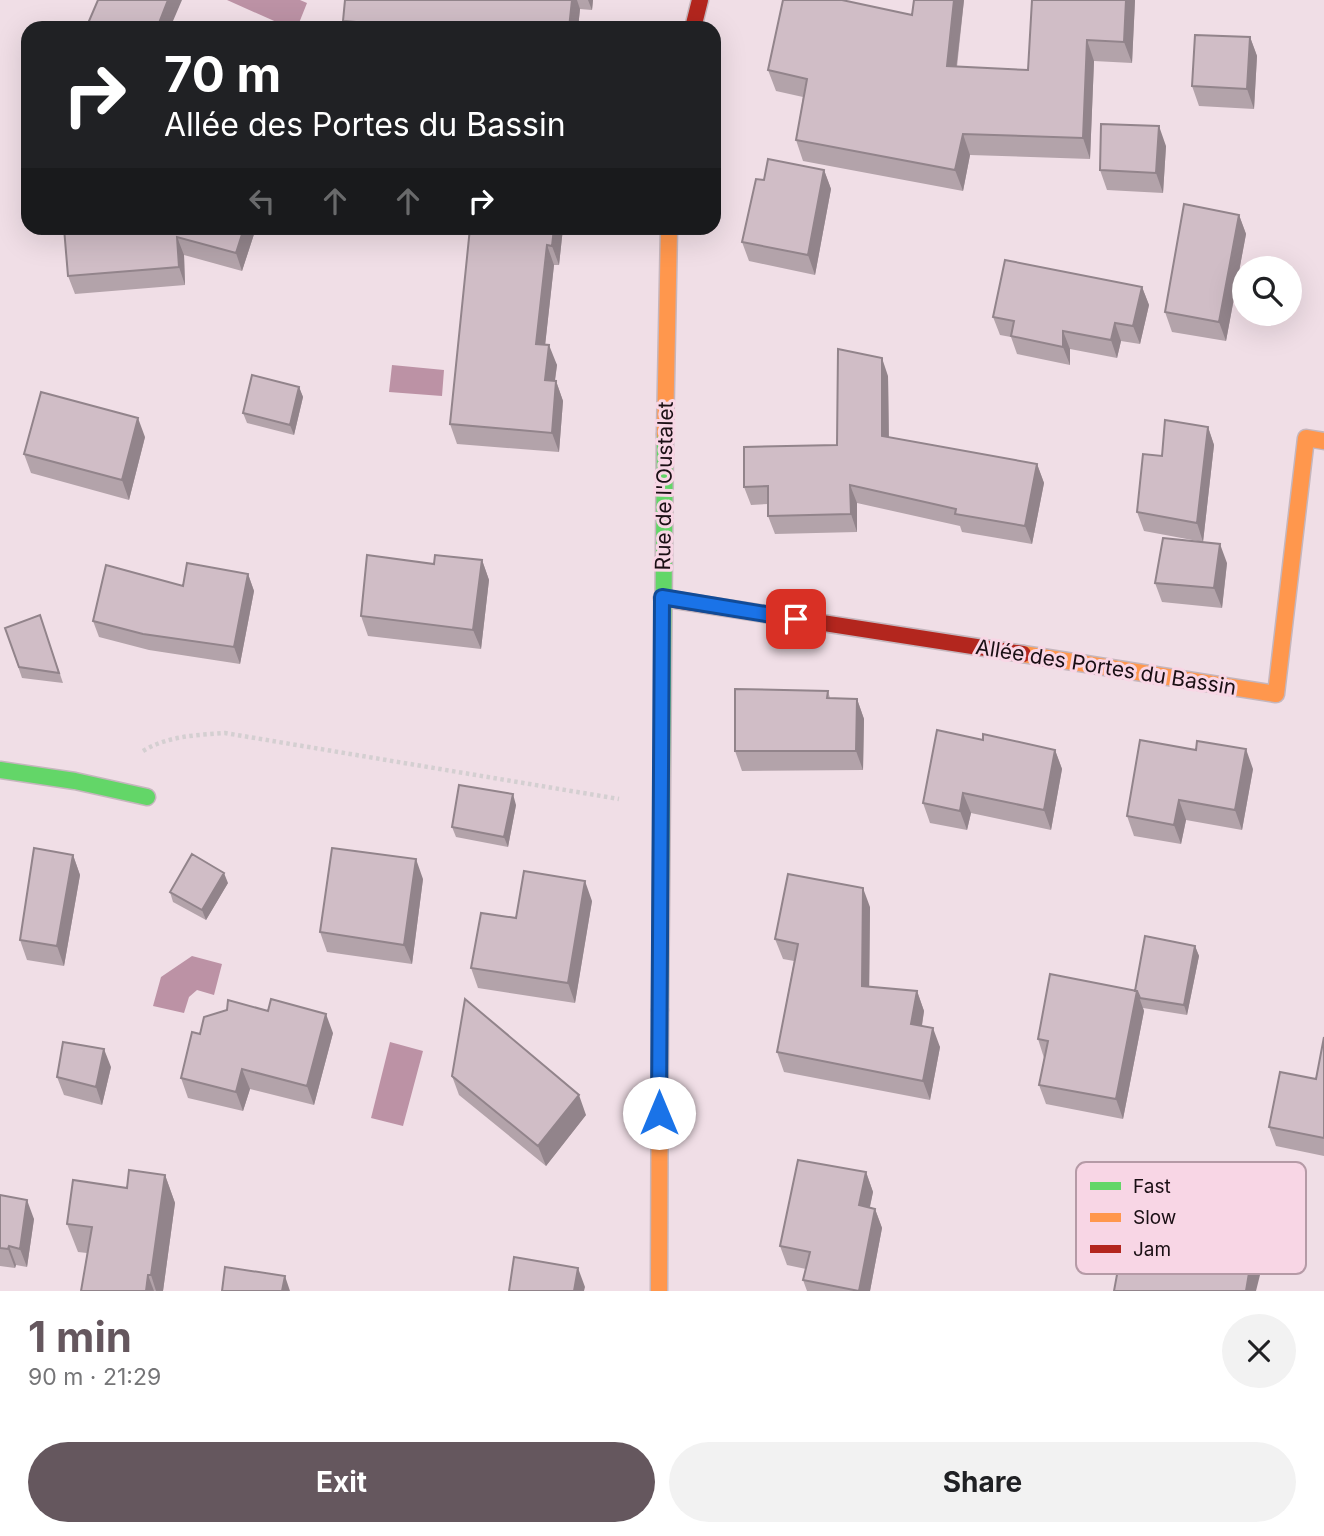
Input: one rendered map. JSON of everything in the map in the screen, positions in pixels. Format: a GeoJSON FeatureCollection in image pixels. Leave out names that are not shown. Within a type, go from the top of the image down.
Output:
{"type":"FeatureCollection","features":[{"type":"Feature","properties":{"kind":"street"},"geometry":{"type":"LineString","coordinates":[[695,21],[700,0]]}},
{"type":"Feature","properties":{"kind":"street","name":"Rue de l'Oustalet"},"geometry":{"type":"LineString","coordinates":[[659,1291],[662,597],[669,235]]}},
{"type":"Feature","properties":{"kind":"street","name":"Allée des Portes du Bassin"},"geometry":{"type":"LineString","coordinates":[[662,597],[1276,694],[1306,438],[1324,441]]}},
{"type":"Feature","properties":{"kind":"street"},"geometry":{"type":"LineString","coordinates":[[0,770],[75,781],[146,797]]}},
{"type":"Feature","properties":{"kind":"path"},"geometry":{"type":"LineString","coordinates":[[125,793],[130,771],[144,750],[158,743],[189,736],[225,733],[627,801]]}},
{"type":"Feature","properties":{"kind":"shaded area"},"geometry":{"type":"Polygon","coordinates":[[[227,0],[300,0],[307,3],[300,21],[274,21],[227,0]]]}},
{"type":"Feature","properties":{"kind":"shaded area"},"geometry":{"type":"Polygon","coordinates":[[[392,365],[444,370],[442,396],[389,392],[392,365]]]}},
{"type":"Feature","properties":{"kind":"shaded area"},"geometry":{"type":"Polygon","coordinates":[[[192,956],[222,964],[214,995],[197,990],[189,997],[184,1013],[153,1006],[161,977],[192,956]]]}},
{"type":"Feature","properties":{"kind":"shaded area"},"geometry":{"type":"Polygon","coordinates":[[[390,1042],[423,1051],[403,1126],[371,1118],[390,1042]]]}},
{"type":"Feature","properties":{"kind":"building"},"geometry":{"type":"Polygon","coordinates":[[[98,0],[168,0],[160,21],[89,21],[98,0]]]}},
{"type":"Feature","properties":{"kind":"building"},"geometry":{"type":"Polygon","coordinates":[[[345,0],[572,0],[570,21],[343,21],[345,0]]]}},
{"type":"Feature","properties":{"kind":"building"},"geometry":{"type":"Polygon","coordinates":[[[783,0],[842,0],[912,15],[914,0],[954,0],[947,66],[1028,70],[1032,0],[1126,0],[1124,42],[1087,40],[1083,138],[963,134],[955,170],[796,140],[807,79],[768,70],[783,0]]]}},
{"type":"Feature","properties":{"kind":"building"},"geometry":{"type":"Polygon","coordinates":[[[1195,35],[1250,37],[1247,89],[1192,86],[1195,35]]]}},
{"type":"Feature","properties":{"kind":"building"},"geometry":{"type":"Polygon","coordinates":[[[1101,124],[1159,126],[1156,173],[1100,170],[1101,124]]]}},
{"type":"Feature","properties":{"kind":"building"},"geometry":{"type":"Polygon","coordinates":[[[768,159],[824,170],[808,255],[742,242],[756,179],[764,180],[768,159]]]}},
{"type":"Feature","properties":{"kind":"building"},"geometry":{"type":"Polygon","coordinates":[[[1184,204],[1239,215],[1219,322],[1165,312],[1184,204]]]}},
{"type":"Feature","properties":{"kind":"building"},"geometry":{"type":"Polygon","coordinates":[[[65,235],[242,235],[236,253],[177,237],[179,267],[68,276],[65,235]]]}},
{"type":"Feature","properties":{"kind":"building"},"geometry":{"type":"Polygon","coordinates":[[[469,235],[553,235],[552,246],[547,245],[536,344],[549,345],[545,380],[556,381],[552,433],[450,424],[469,235]]]}},
{"type":"Feature","properties":{"kind":"building"},"geometry":{"type":"Polygon","coordinates":[[[1005,260],[1142,287],[1133,326],[1115,323],[1111,340],[1063,331],[1063,347],[1011,336],[1014,321],[993,317],[1005,260]]]}},
{"type":"Feature","properties":{"kind":"building"},"geometry":{"type":"Polygon","coordinates":[[[838,349],[882,358],[882,436],[1037,464],[1025,526],[955,514],[956,509],[850,485],[851,514],[768,516],[768,486],[744,487],[744,447],[837,445],[838,349]]]}},
{"type":"Feature","properties":{"kind":"building"},"geometry":{"type":"Polygon","coordinates":[[[252,375],[299,387],[290,425],[243,413],[252,375]]]}},
{"type":"Feature","properties":{"kind":"building"},"geometry":{"type":"Polygon","coordinates":[[[41,392],[138,418],[122,480],[24,454],[41,392]]]}},
{"type":"Feature","properties":{"kind":"building"},"geometry":{"type":"Polygon","coordinates":[[[1165,420],[1208,427],[1197,523],[1137,512],[1143,454],[1162,456],[1165,420]]]}},
{"type":"Feature","properties":{"kind":"building"},"geometry":{"type":"Polygon","coordinates":[[[1163,538],[1220,544],[1214,588],[1155,583],[1163,538]]]}},
{"type":"Feature","properties":{"kind":"building"},"geometry":{"type":"Polygon","coordinates":[[[367,555],[434,564],[435,555],[482,560],[473,630],[361,616],[367,555]]]}},
{"type":"Feature","properties":{"kind":"building"},"geometry":{"type":"Polygon","coordinates":[[[187,563],[248,574],[234,647],[143,634],[93,621],[106,565],[183,586],[187,563]]]}},
{"type":"Feature","properties":{"kind":"building"},"geometry":{"type":"Polygon","coordinates":[[[40,615],[59,673],[19,667],[5,628],[40,615]]]}},
{"type":"Feature","properties":{"kind":"building"},"geometry":{"type":"Polygon","coordinates":[[[735,689],[828,691],[827,698],[857,699],[856,751],[735,751],[735,689]]]}},
{"type":"Feature","properties":{"kind":"building"},"geometry":{"type":"Polygon","coordinates":[[[937,730],[983,740],[983,734],[1055,750],[1044,810],[963,793],[960,811],[923,803],[937,730]]]}},
{"type":"Feature","properties":{"kind":"building"},"geometry":{"type":"Polygon","coordinates":[[[1140,740],[1196,750],[1197,741],[1246,749],[1235,810],[1179,800],[1174,825],[1127,816],[1140,740]]]}},
{"type":"Feature","properties":{"kind":"building"},"geometry":{"type":"Polygon","coordinates":[[[459,785],[513,794],[504,837],[452,827],[459,785]]]}},
{"type":"Feature","properties":{"kind":"building"},"geometry":{"type":"Polygon","coordinates":[[[34,848],[73,855],[57,946],[20,940],[34,848]]]}},
{"type":"Feature","properties":{"kind":"building"},"geometry":{"type":"Polygon","coordinates":[[[332,848],[416,859],[404,945],[320,932],[332,848]]]}},
{"type":"Feature","properties":{"kind":"building"},"geometry":{"type":"Polygon","coordinates":[[[192,854],[224,873],[202,910],[170,892],[192,854]]]}},
{"type":"Feature","properties":{"kind":"building"},"geometry":{"type":"Polygon","coordinates":[[[524,871],[585,881],[568,983],[471,968],[481,913],[516,918],[524,871]]]}},
{"type":"Feature","properties":{"kind":"building"},"geometry":{"type":"Polygon","coordinates":[[[788,874],[863,888],[862,986],[917,991],[911,1024],[933,1028],[923,1081],[777,1052],[798,944],[775,939],[788,874]]]}},
{"type":"Feature","properties":{"kind":"building"},"geometry":{"type":"Polygon","coordinates":[[[1145,936],[1195,946],[1184,1005],[1140,998],[1135,991],[1145,936]]]}},
{"type":"Feature","properties":{"kind":"building"},"geometry":{"type":"Polygon","coordinates":[[[1050,974],[1137,991],[1116,1099],[1039,1085],[1048,1041],[1038,1039],[1050,974]]]}},
{"type":"Feature","properties":{"kind":"building"},"geometry":{"type":"Polygon","coordinates":[[[271,999],[326,1014],[307,1086],[242,1069],[236,1092],[181,1078],[192,1032],[200,1034],[204,1017],[227,1010],[228,1000],[268,1011],[271,999]]]}},
{"type":"Feature","properties":{"kind":"building"},"geometry":{"type":"Polygon","coordinates":[[[465,999],[579,1095],[538,1146],[452,1076],[465,999]]]}},
{"type":"Feature","properties":{"kind":"building"},"geometry":{"type":"Polygon","coordinates":[[[1324,1037],[1324,1138],[1269,1127],[1280,1072],[1316,1079],[1324,1037]]]}},
{"type":"Feature","properties":{"kind":"building"},"geometry":{"type":"Polygon","coordinates":[[[63,1042],[104,1049],[96,1087],[57,1077],[63,1042]]]}},
{"type":"Feature","properties":{"kind":"building"},"geometry":{"type":"Polygon","coordinates":[[[798,1160],[866,1172],[859,1205],[875,1209],[859,1291],[803,1280],[810,1252],[780,1246],[798,1160]]]}},
{"type":"Feature","properties":{"kind":"building"},"geometry":{"type":"Polygon","coordinates":[[[129,1170],[165,1175],[151,1275],[148,1275],[146,1291],[81,1291],[92,1227],[67,1224],[73,1180],[127,1188],[129,1170]]]}},
{"type":"Feature","properties":{"kind":"building"},"geometry":{"type":"Polygon","coordinates":[[[0,1195],[27,1200],[20,1249],[9,1246],[8,1249],[0,1248],[0,1195]]]}},
{"type":"Feature","properties":{"kind":"building"},"geometry":{"type":"Polygon","coordinates":[[[514,1257],[578,1268],[574,1291],[509,1291],[514,1257]]]}},
{"type":"Feature","properties":{"kind":"building"},"geometry":{"type":"Polygon","coordinates":[[[225,1267],[285,1276],[282,1291],[222,1291],[225,1267]]]}},
{"type":"Feature","properties":{"kind":"building"},"geometry":{"type":"Polygon","coordinates":[[[1117,1274],[1249,1274],[1246,1291],[1114,1291],[1117,1274]]]}},
{"type":"Feature","properties":{"kind":"traffic: fast"},"geometry":{"type":"LineString","coordinates":[[660,1010],[665,434]]}},
{"type":"Feature","properties":{"kind":"traffic: fast"},"geometry":{"type":"LineString","coordinates":[[0,770],[75,781],[147,797]]}},
{"type":"Feature","properties":{"kind":"traffic: slow"},"geometry":{"type":"LineString","coordinates":[[665,434],[669,235]]}},
{"type":"Feature","properties":{"kind":"traffic: slow"},"geometry":{"type":"LineString","coordinates":[[1023,654],[1276,694],[1306,438],[1324,441]]}},
{"type":"Feature","properties":{"kind":"traffic: slow"},"geometry":{"type":"LineString","coordinates":[[659,1291],[660,1010]]}},
{"type":"Feature","properties":{"kind":"traffic: jam"},"geometry":{"type":"LineString","coordinates":[[695,21],[700,0]]}},
{"type":"Feature","properties":{"kind":"traffic: jam"},"geometry":{"type":"LineString","coordinates":[[662,598],[1023,654]]}},
{"type":"Feature","properties":{"kind":"route"},"geometry":{"type":"LineString","coordinates":[[659,1113],[662,597],[796,619]]}}]}
